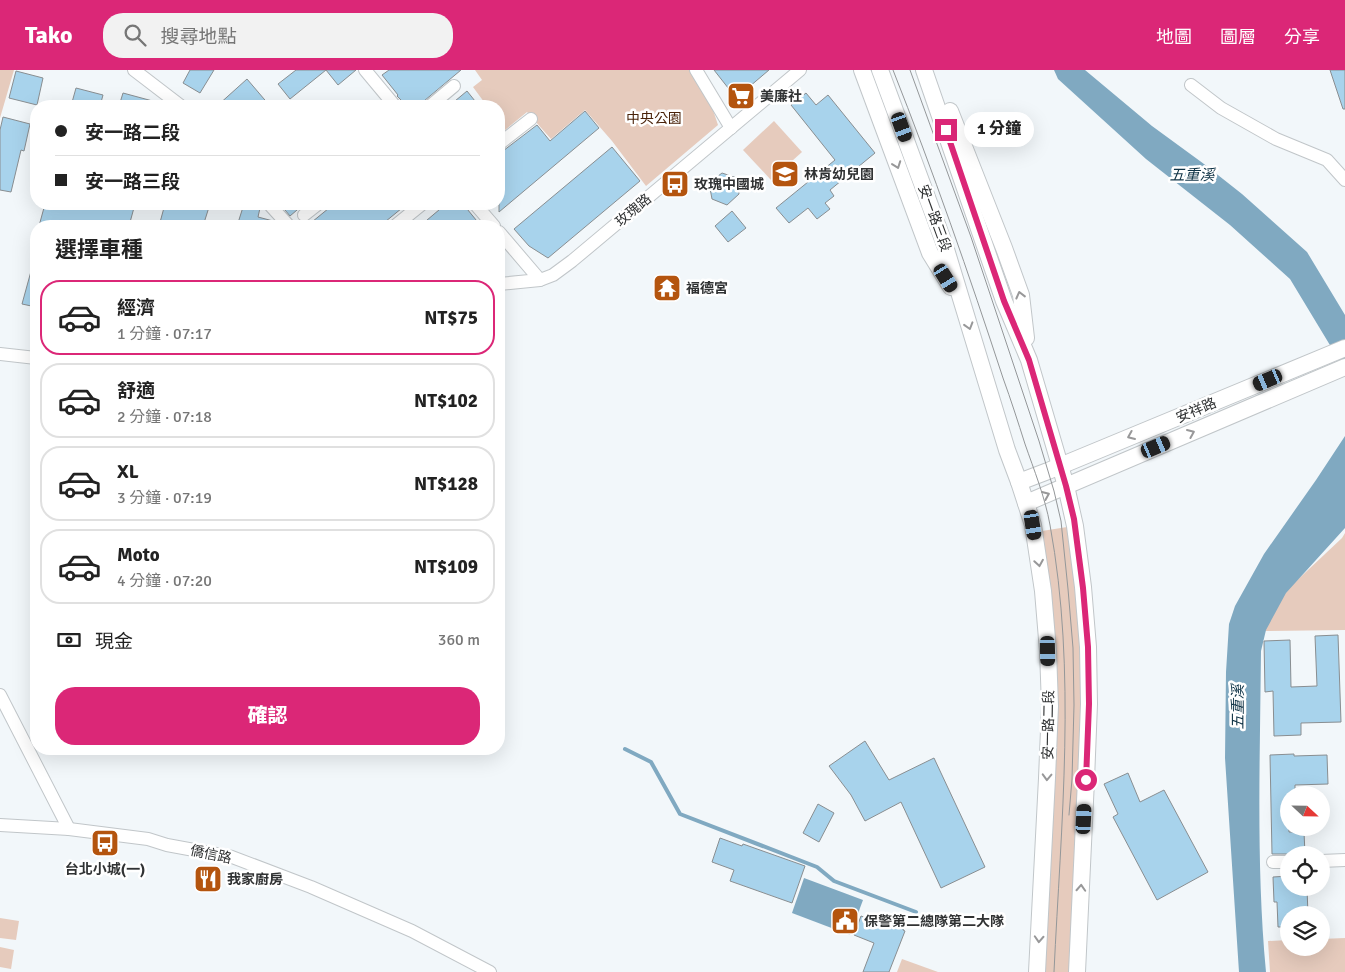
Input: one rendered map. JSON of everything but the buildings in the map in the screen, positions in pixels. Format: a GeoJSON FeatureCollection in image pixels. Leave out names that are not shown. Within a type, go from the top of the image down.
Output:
{"type":"FeatureCollection","features":[{"type":"Feature","properties":{"kind":"street"},"geometry":{"type":"LineString","coordinates":[[134,70],[173,100]]}},
{"type":"Feature","properties":{"kind":"street"},"geometry":{"type":"LineString","coordinates":[[365,70],[390,100]]}},
{"type":"Feature","properties":{"kind":"street"},"geometry":{"type":"LineString","coordinates":[[696,70],[732,128]]}},
{"type":"Feature","properties":{"kind":"street","name":"玫瑰路"},"geometry":{"type":"LineString","coordinates":[[505,283],[540,280],[553,275],[800,70]]}},
{"type":"Feature","properties":{"kind":"street"},"geometry":{"type":"LineString","coordinates":[[862,70],[930,253],[962,304]]}},
{"type":"Feature","properties":{"kind":"street","name":"安一路三段"},"geometry":{"type":"LineString","coordinates":[[880,70],[945,246],[1007,450],[1019,482]]}},
{"type":"Feature","properties":{"kind":"street"},"geometry":{"type":"LineString","coordinates":[[929,73],[1004,301],[1029,360],[1066,486],[1075,526],[1088,647],[1089,704],[1077,972]]}},
{"type":"Feature","properties":{"kind":"street"},"geometry":{"type":"LineString","coordinates":[[1191,85],[1221,108],[1276,139],[1327,160],[1345,180]]}},
{"type":"Feature","properties":{"kind":"street"},"geometry":{"type":"LineString","coordinates":[[437,100],[454,86]]}},
{"type":"Feature","properties":{"kind":"street"},"geometry":{"type":"LineString","coordinates":[[505,140],[531,120]]}},
{"type":"Feature","properties":{"kind":"street"},"geometry":{"type":"LineString","coordinates":[[274,210],[284,220]]}},
{"type":"Feature","properties":{"kind":"street"},"geometry":{"type":"LineString","coordinates":[[304,215],[310,210]]}},
{"type":"Feature","properties":{"kind":"street"},"geometry":{"type":"LineString","coordinates":[[402,220],[415,210]]}},
{"type":"Feature","properties":{"kind":"street"},"geometry":{"type":"LineString","coordinates":[[481,210],[489,220]]}},
{"type":"Feature","properties":{"kind":"street"},"geometry":{"type":"LineString","coordinates":[[505,239],[540,280]]}},
{"type":"Feature","properties":{"kind":"street","name":"安祥路"},"geometry":{"type":"LineString","coordinates":[[1019,482],[1345,348]]}},
{"type":"Feature","properties":{"kind":"street"},"geometry":{"type":"LineString","coordinates":[[0,354],[30,357]]}},
{"type":"Feature","properties":{"kind":"street","name":"安祥路"},"geometry":{"type":"LineString","coordinates":[[1026,503],[1338,370]]}},
{"type":"Feature","properties":{"kind":"street","name":"安一路二段"},"geometry":{"type":"LineString","coordinates":[[1019,482],[1033,525],[1043,591],[1048,651],[1050,706],[1037,972]]}},
{"type":"Feature","properties":{"kind":"street"},"geometry":{"type":"LineString","coordinates":[[0,695],[30,753]]}},
{"type":"Feature","properties":{"kind":"street"},"geometry":{"type":"LineString","coordinates":[[31,755],[69,829]]}},
{"type":"Feature","properties":{"kind":"street","name":"僑信路"},"geometry":{"type":"LineString","coordinates":[[0,825],[69,829],[148,839],[167,845],[232,858],[311,888],[412,931],[490,972]]}},
{"type":"Feature","properties":{"kind":"street"},"geometry":{"type":"LineString","coordinates":[[1330,861],[1345,860]]}},
{"type":"Feature","properties":{"kind":"street"},"geometry":{"type":"LineString","coordinates":[[1273,862],[1280,862]]}},
{"type":"Feature","properties":{"kind":"green space"},"geometry":{"type":"Polygon","coordinates":[[[0,70],[14,70],[0,118],[0,70]]]}},
{"type":"Feature","properties":{"kind":"green space","name":"中央公園"},"geometry":{"type":"Polygon","coordinates":[[[475,70],[691,70],[713,110],[718,125],[646,186],[612,141],[585,110],[551,139],[527,112],[505,130],[505,100],[483,100],[473,87],[482,80],[475,70]]]}},
{"type":"Feature","properties":{"kind":"green space"},"geometry":{"type":"Polygon","coordinates":[[[774,121],[802,152],[771,180],[743,150],[774,121]]]}},
{"type":"Feature","properties":{"kind":"green space"},"geometry":{"type":"Polygon","coordinates":[[[1067,527],[1080,647],[1081,728],[1076,850],[1069,972],[1044,972],[1042,531],[1067,527]]]}},
{"type":"Feature","properties":{"kind":"green space"},"geometry":{"type":"Polygon","coordinates":[[[1345,533],[1345,630],[1262,631],[1272,607],[1345,533]]]}},
{"type":"Feature","properties":{"kind":"green space"},"geometry":{"type":"Polygon","coordinates":[[[0,918],[19,921],[16,940],[0,938],[0,918]]]}},
{"type":"Feature","properties":{"kind":"green space"},"geometry":{"type":"Polygon","coordinates":[[[1345,938],[1345,972],[1270,972],[1268,941],[1280,940],[1280,956],[1330,956],[1330,939],[1345,938]]]}},
{"type":"Feature","properties":{"kind":"green space"},"geometry":{"type":"Polygon","coordinates":[[[0,947],[14,950],[11,969],[0,967],[0,947]]]}},
{"type":"Feature","properties":{"kind":"green space"},"geometry":{"type":"Polygon","coordinates":[[[902,959],[938,972],[897,972],[902,959]]]}},
{"type":"Feature","properties":{"kind":"water","name":"五重溪"},"geometry":{"type":"Polygon","coordinates":[[[1054,70],[1085,70],[1152,126],[1242,194],[1307,252],[1345,315],[1345,370],[1290,279],[1230,225],[1146,159],[1058,79],[1054,70]]]}},
{"type":"Feature","properties":{"kind":"water","name":"五重溪"},"geometry":{"type":"Polygon","coordinates":[[[1345,436],[1345,528],[1286,593],[1266,630],[1261,651],[1260,852],[1266,972],[1239,972],[1225,758],[1226,672],[1229,624],[1235,606],[1264,554],[1345,436]]]}},
{"type":"Feature","properties":{"kind":"water"},"geometry":{"type":"Polygon","coordinates":[[[804,878],[863,900],[850,935],[792,913],[804,878]]]}},
{"type":"Feature","properties":{"kind":"waterway"},"geometry":{"type":"LineString","coordinates":[[625,749],[651,762],[680,814],[817,867],[834,881],[916,912]]}},
{"type":"Feature","properties":{"kind":"tram line"},"geometry":{"type":"LineString","coordinates":[[893,70],[964,261],[1039,484],[1050,525],[1058,580],[1065,692],[1063,804],[1054,972]]}},
{"type":"Feature","properties":{"kind":"tram line"},"geometry":{"type":"LineString","coordinates":[[910,70],[971,237],[1039,441],[1061,521],[1073,648],[1074,705],[1069,815]]}},
{"type":"Feature","properties":{"kind":"place","name":"美廉社"},"geometry":{"type":"Point","coordinates":[741,96]}},
{"type":"Feature","properties":{"kind":"place","name":"林肯幼兒園"},"geometry":{"type":"Point","coordinates":[785,174]}},
{"type":"Feature","properties":{"kind":"place","name":"玫瑰中國城"},"geometry":{"type":"Point","coordinates":[675,184]}},
{"type":"Feature","properties":{"kind":"place","name":"福德宮"},"geometry":{"type":"Point","coordinates":[667,288]}},
{"type":"Feature","properties":{"kind":"place","name":"台北小城(一)"},"geometry":{"type":"Point","coordinates":[105,843]}},
{"type":"Feature","properties":{"kind":"place","name":"我家廚房"},"geometry":{"type":"Point","coordinates":[208,879]}},
{"type":"Feature","properties":{"kind":"place","name":"保警第二總隊第二大隊"},"geometry":{"type":"Point","coordinates":[845,921]}},
{"type":"Feature","properties":{"kind":"route"},"geometry":{"type":"LineString","coordinates":[[946,130],[1004,301],[1029,360],[1074,519],[1088,647],[1089,704],[1086,780]]}}]}
